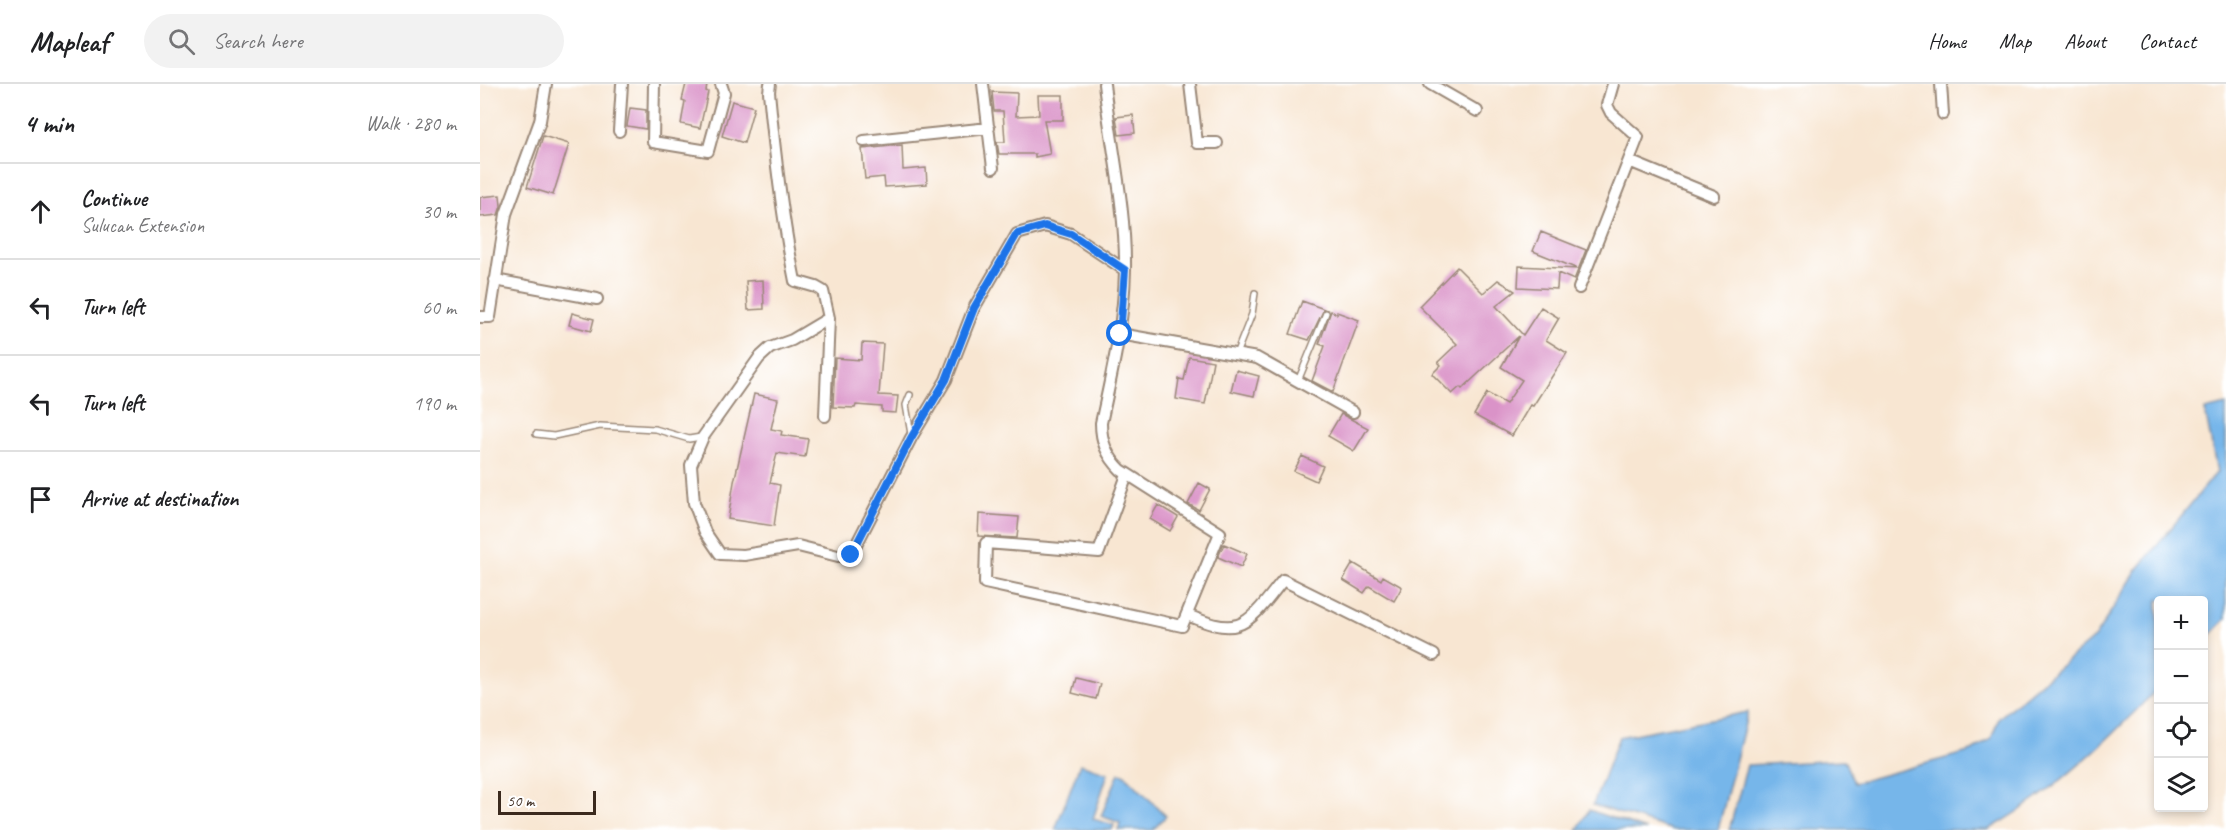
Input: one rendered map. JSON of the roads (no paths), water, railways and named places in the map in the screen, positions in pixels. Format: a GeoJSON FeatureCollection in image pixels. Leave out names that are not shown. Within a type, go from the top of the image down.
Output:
{"type":"FeatureCollection","features":[{"type":"Feature","properties":{"kind":"street"},"geometry":{"type":"LineString","coordinates":[[480,317],[490,317],[506,214],[540,121],[546,84]]}},
{"type":"Feature","properties":{"kind":"street"},"geometry":{"type":"LineString","coordinates":[[619,131],[622,84]]}},
{"type":"Feature","properties":{"kind":"street"},"geometry":{"type":"LineString","coordinates":[[654,84],[653,142],[708,152],[724,93],[721,84]]}},
{"type":"Feature","properties":{"kind":"street"},"geometry":{"type":"LineString","coordinates":[[770,84],[776,161],[795,280],[823,291],[830,318],[825,416]]}},
{"type":"Feature","properties":{"kind":"street"},"geometry":{"type":"LineString","coordinates":[[983,84],[993,168]]}},
{"type":"Feature","properties":{"kind":"street"},"geometry":{"type":"LineString","coordinates":[[1104,84],[1122,213],[1125,270],[1120,334],[1101,438],[1109,459],[1127,475],[1220,533],[1182,626],[986,583],[986,543],[1098,552],[1127,475]]}},
{"type":"Feature","properties":{"kind":"street"},"geometry":{"type":"LineString","coordinates":[[1190,84],[1197,143],[1217,144]]}},
{"type":"Feature","properties":{"kind":"street"},"geometry":{"type":"LineString","coordinates":[[1430,84],[1477,111]]}},
{"type":"Feature","properties":{"kind":"street"},"geometry":{"type":"LineString","coordinates":[[1579,288],[1638,137],[1611,113],[1607,105],[1613,84]]}},
{"type":"Feature","properties":{"kind":"street"},"geometry":{"type":"LineString","coordinates":[[1941,84],[1942,114]]}},
{"type":"Feature","properties":{"kind":"street"},"geometry":{"type":"LineString","coordinates":[[864,141],[989,128]]}},
{"type":"Feature","properties":{"kind":"street"},"geometry":{"type":"LineString","coordinates":[[1629,161],[1714,196]]}},
{"type":"Feature","properties":{"kind":"street"},"geometry":{"type":"LineString","coordinates":[[830,318],[792,340],[770,348],[759,358],[703,437],[691,465],[694,503],[705,532],[720,554],[744,555],[798,546],[838,556],[851,555],[911,438],[946,380],[974,308],[1017,234],[1045,226],[1071,234],[1125,270]]}},
{"type":"Feature","properties":{"kind":"street"},"geometry":{"type":"LineString","coordinates":[[495,280],[597,299]]}},
{"type":"Feature","properties":{"kind":"street"},"geometry":{"type":"LineString","coordinates":[[1120,334],[1257,358],[1353,412]]}},
{"type":"Feature","properties":{"kind":"street"},"geometry":{"type":"LineString","coordinates":[[1187,615],[1213,624],[1237,626],[1260,609],[1283,580],[1434,655]]}},
{"type":"Feature","properties":{"kind":"lane"},"geometry":{"type":"LineString","coordinates":[[1236,354],[1252,314],[1255,293]]}},
{"type":"Feature","properties":{"kind":"lane"},"geometry":{"type":"LineString","coordinates":[[1298,381],[1326,313]]}},
{"type":"Feature","properties":{"kind":"lane"},"geometry":{"type":"LineString","coordinates":[[910,394],[906,405],[911,438]]}},
{"type":"Feature","properties":{"kind":"lane"},"geometry":{"type":"LineString","coordinates":[[537,434],[554,436],[600,426],[656,429],[689,439],[703,437]]}},
{"type":"Feature","properties":{"kind":"water"},"geometry":{"type":"Polygon","coordinates":[[[2226,405],[2226,619],[2208,638],[2208,596],[2154,596],[2154,692],[2078,765],[2035,800],[1988,830],[1729,830],[1747,765],[1844,760],[1854,783],[1972,751],[1991,739],[1999,718],[2095,637],[2137,570],[2217,472],[2205,410],[2226,405]]]}},
{"type":"Feature","properties":{"kind":"water"},"geometry":{"type":"Polygon","coordinates":[[[1748,712],[1718,830],[1673,830],[1593,805],[1619,737],[1748,712]]]}},
{"type":"Feature","properties":{"kind":"water"},"geometry":{"type":"Polygon","coordinates":[[[1080,764],[1108,773],[1093,819],[1114,825],[1112,830],[1055,830],[1080,764]]]}},
{"type":"Feature","properties":{"kind":"water"},"geometry":{"type":"Polygon","coordinates":[[[1119,773],[1124,774],[1166,816],[1153,830],[1118,830],[1120,823],[1101,816],[1119,773]]]}},
{"type":"Feature","properties":{"kind":"water"},"geometry":{"type":"Polygon","coordinates":[[[1589,810],[1646,830],[1577,830],[1589,810]]]}}]}
